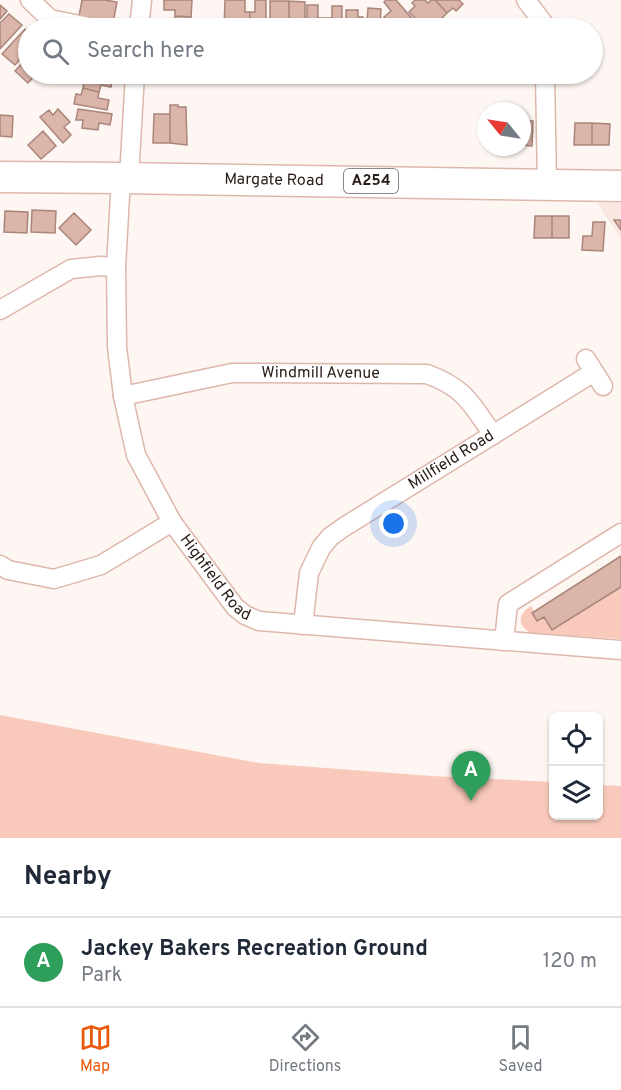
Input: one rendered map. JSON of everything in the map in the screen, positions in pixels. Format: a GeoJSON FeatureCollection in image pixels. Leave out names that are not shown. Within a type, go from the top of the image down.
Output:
{"type":"FeatureCollection","features":[{"type":"Feature","properties":{"kind":"main road","name":"Margate Road"},"geometry":{"type":"LineString","coordinates":[[0,177],[621,186]]}},
{"type":"Feature","properties":{"kind":"street"},"geometry":{"type":"LineString","coordinates":[[30,0],[49,18]]}},
{"type":"Feature","properties":{"kind":"street"},"geometry":{"type":"LineString","coordinates":[[140,18],[142,0]]}},
{"type":"Feature","properties":{"kind":"street"},"geometry":{"type":"LineString","coordinates":[[526,0],[540,18]]}},
{"type":"Feature","properties":{"kind":"street","name":"Highfield Road"},"geometry":{"type":"LineString","coordinates":[[134,84],[116,267],[117,347],[123,396],[136,455],[172,522],[235,607],[245,615],[259,621],[621,650]]}},
{"type":"Feature","properties":{"kind":"street"},"geometry":{"type":"LineString","coordinates":[[545,84],[547,184]]}},
{"type":"Feature","properties":{"kind":"street"},"geometry":{"type":"LineString","coordinates":[[0,310],[71,269],[116,267]]}},
{"type":"Feature","properties":{"kind":"street","name":"Millfield Road"},"geometry":{"type":"LineString","coordinates":[[303,625],[309,573],[330,537],[594,372]]}},
{"type":"Feature","properties":{"kind":"street","name":"Windmill Avenue"},"geometry":{"type":"LineString","coordinates":[[123,396],[232,373],[427,374],[458,389],[469,399],[493,435]]}},
{"type":"Feature","properties":{"kind":"street"},"geometry":{"type":"LineString","coordinates":[[0,565],[8,570],[54,579],[101,565],[172,522]]}},
{"type":"Feature","properties":{"kind":"street"},"geometry":{"type":"LineString","coordinates":[[504,641],[508,604],[621,533]]}},
{"type":"Feature","properties":{"kind":"shaded area"},"geometry":{"type":"Polygon","coordinates":[[[597,203],[621,203],[621,239],[597,203]]]}},
{"type":"Feature","properties":{"kind":"shaded area"},"geometry":{"type":"Polygon","coordinates":[[[621,587],[621,639],[530,633],[521,623],[524,612],[531,606],[537,621],[544,617],[553,630],[621,587]]]}},
{"type":"Feature","properties":{"kind":"shaded area"},"geometry":{"type":"Polygon","coordinates":[[[0,715],[259,763],[549,782],[549,820],[603,820],[603,785],[621,786],[621,838],[0,838],[0,715]]]}},
{"type":"Feature","properties":{"kind":"building"},"geometry":{"type":"Polygon","coordinates":[[[82,0],[117,2],[114,18],[79,16],[82,0]]]}},
{"type":"Feature","properties":{"kind":"building"},"geometry":{"type":"Polygon","coordinates":[[[164,0],[192,0],[191,17],[175,16],[175,10],[164,10],[164,0]]]}},
{"type":"Feature","properties":{"kind":"building"},"geometry":{"type":"Polygon","coordinates":[[[225,0],[245,0],[245,12],[250,12],[250,18],[224,18],[225,0]]]}},
{"type":"Feature","properties":{"kind":"building"},"geometry":{"type":"Polygon","coordinates":[[[255,0],[266,0],[266,18],[250,18],[250,12],[255,12],[255,0]]]}},
{"type":"Feature","properties":{"kind":"building"},"geometry":{"type":"Polygon","coordinates":[[[396,0],[412,18],[385,18],[391,11],[384,2],[396,0]]]}},
{"type":"Feature","properties":{"kind":"building"},"geometry":{"type":"Polygon","coordinates":[[[415,0],[425,0],[428,3],[435,0],[447,13],[442,18],[415,18],[409,12],[415,6],[412,3],[415,0]]]}},
{"type":"Feature","properties":{"kind":"building"},"geometry":{"type":"Polygon","coordinates":[[[435,0],[459,0],[463,4],[456,11],[453,8],[447,13],[435,0]]]}},
{"type":"Feature","properties":{"kind":"building"},"geometry":{"type":"Polygon","coordinates":[[[270,1],[289,1],[289,18],[270,18],[270,1]]]}},
{"type":"Feature","properties":{"kind":"building"},"geometry":{"type":"Polygon","coordinates":[[[289,1],[305,2],[305,18],[289,18],[289,1]]]}},
{"type":"Feature","properties":{"kind":"building"},"geometry":{"type":"Polygon","coordinates":[[[0,5],[7,11],[0,19],[0,5]]]}},
{"type":"Feature","properties":{"kind":"building"},"geometry":{"type":"Polygon","coordinates":[[[307,5],[318,5],[318,18],[307,18],[307,5]]]}},
{"type":"Feature","properties":{"kind":"building"},"geometry":{"type":"Polygon","coordinates":[[[332,6],[342,6],[342,18],[332,18],[332,6]]]}},
{"type":"Feature","properties":{"kind":"building"},"geometry":{"type":"Polygon","coordinates":[[[368,8],[381,9],[381,18],[367,18],[368,8]]]}},
{"type":"Feature","properties":{"kind":"building"},"geometry":{"type":"Polygon","coordinates":[[[346,10],[358,10],[358,17],[363,17],[363,18],[346,18],[346,10]]]}},
{"type":"Feature","properties":{"kind":"building"},"geometry":{"type":"Polygon","coordinates":[[[9,14],[18,22],[18,29],[0,49],[0,23],[9,14]]]}},
{"type":"Feature","properties":{"kind":"building"},"geometry":{"type":"Polygon","coordinates":[[[175,16],[191,17],[191,18],[175,18],[175,16]]]}},
{"type":"Feature","properties":{"kind":"building"},"geometry":{"type":"Polygon","coordinates":[[[18,37],[18,62],[15,65],[2,54],[18,37]]]}},
{"type":"Feature","properties":{"kind":"building"},"geometry":{"type":"Polygon","coordinates":[[[84,84],[112,84],[111,87],[101,85],[99,92],[83,88],[84,84]]]}},
{"type":"Feature","properties":{"kind":"building"},"geometry":{"type":"Polygon","coordinates":[[[83,88],[99,92],[98,98],[109,100],[107,110],[74,104],[76,94],[81,95],[83,88]]]}},
{"type":"Feature","properties":{"kind":"building"},"geometry":{"type":"Polygon","coordinates":[[[170,105],[186,107],[187,145],[170,143],[170,105]]]}},
{"type":"Feature","properties":{"kind":"building"},"geometry":{"type":"Polygon","coordinates":[[[58,109],[70,122],[64,127],[71,135],[63,143],[40,117],[49,110],[53,115],[58,109]]]}},
{"type":"Feature","properties":{"kind":"building"},"geometry":{"type":"Polygon","coordinates":[[[78,109],[112,114],[110,125],[99,123],[98,130],[82,128],[83,120],[76,120],[78,109]]]}},
{"type":"Feature","properties":{"kind":"building"},"geometry":{"type":"Polygon","coordinates":[[[154,114],[170,114],[170,143],[153,143],[154,114]]]}},
{"type":"Feature","properties":{"kind":"building"},"geometry":{"type":"Polygon","coordinates":[[[0,115],[13,116],[12,137],[0,136],[0,115]]]}},
{"type":"Feature","properties":{"kind":"building"},"geometry":{"type":"Polygon","coordinates":[[[531,121],[533,121],[532,146],[531,121]]]}},
{"type":"Feature","properties":{"kind":"building"},"geometry":{"type":"Polygon","coordinates":[[[575,123],[592,123],[592,145],[574,145],[575,123]]]}},
{"type":"Feature","properties":{"kind":"building"},"geometry":{"type":"Polygon","coordinates":[[[592,123],[610,124],[609,145],[592,145],[592,123]]]}},
{"type":"Feature","properties":{"kind":"building"},"geometry":{"type":"Polygon","coordinates":[[[43,131],[56,146],[41,159],[28,145],[43,131]]]}},
{"type":"Feature","properties":{"kind":"building"},"geometry":{"type":"Polygon","coordinates":[[[32,210],[56,211],[55,233],[31,232],[32,210]]]}},
{"type":"Feature","properties":{"kind":"building"},"geometry":{"type":"Polygon","coordinates":[[[5,211],[28,212],[27,233],[4,232],[5,211]]]}},
{"type":"Feature","properties":{"kind":"building"},"geometry":{"type":"Polygon","coordinates":[[[74,213],[91,230],[76,245],[59,228],[74,213]]]}},
{"type":"Feature","properties":{"kind":"building"},"geometry":{"type":"Polygon","coordinates":[[[535,216],[552,216],[552,238],[534,238],[535,216]]]}},
{"type":"Feature","properties":{"kind":"building"},"geometry":{"type":"Polygon","coordinates":[[[552,216],[569,216],[569,238],[552,238],[552,216]]]}},
{"type":"Feature","properties":{"kind":"building"},"geometry":{"type":"Polygon","coordinates":[[[614,220],[621,220],[621,230],[614,220]]]}},
{"type":"Feature","properties":{"kind":"building"},"geometry":{"type":"Polygon","coordinates":[[[593,222],[605,222],[603,251],[582,250],[583,236],[592,236],[593,222]]]}},
{"type":"Feature","properties":{"kind":"building"},"geometry":{"type":"Polygon","coordinates":[[[621,556],[621,587],[552,630],[544,617],[537,621],[532,613],[621,556]]]}},
{"type":"Feature","properties":{"kind":"place","name":"Jackey Bakers Recreation Ground"},"geometry":{"type":"Point","coordinates":[471,801]}}]}
